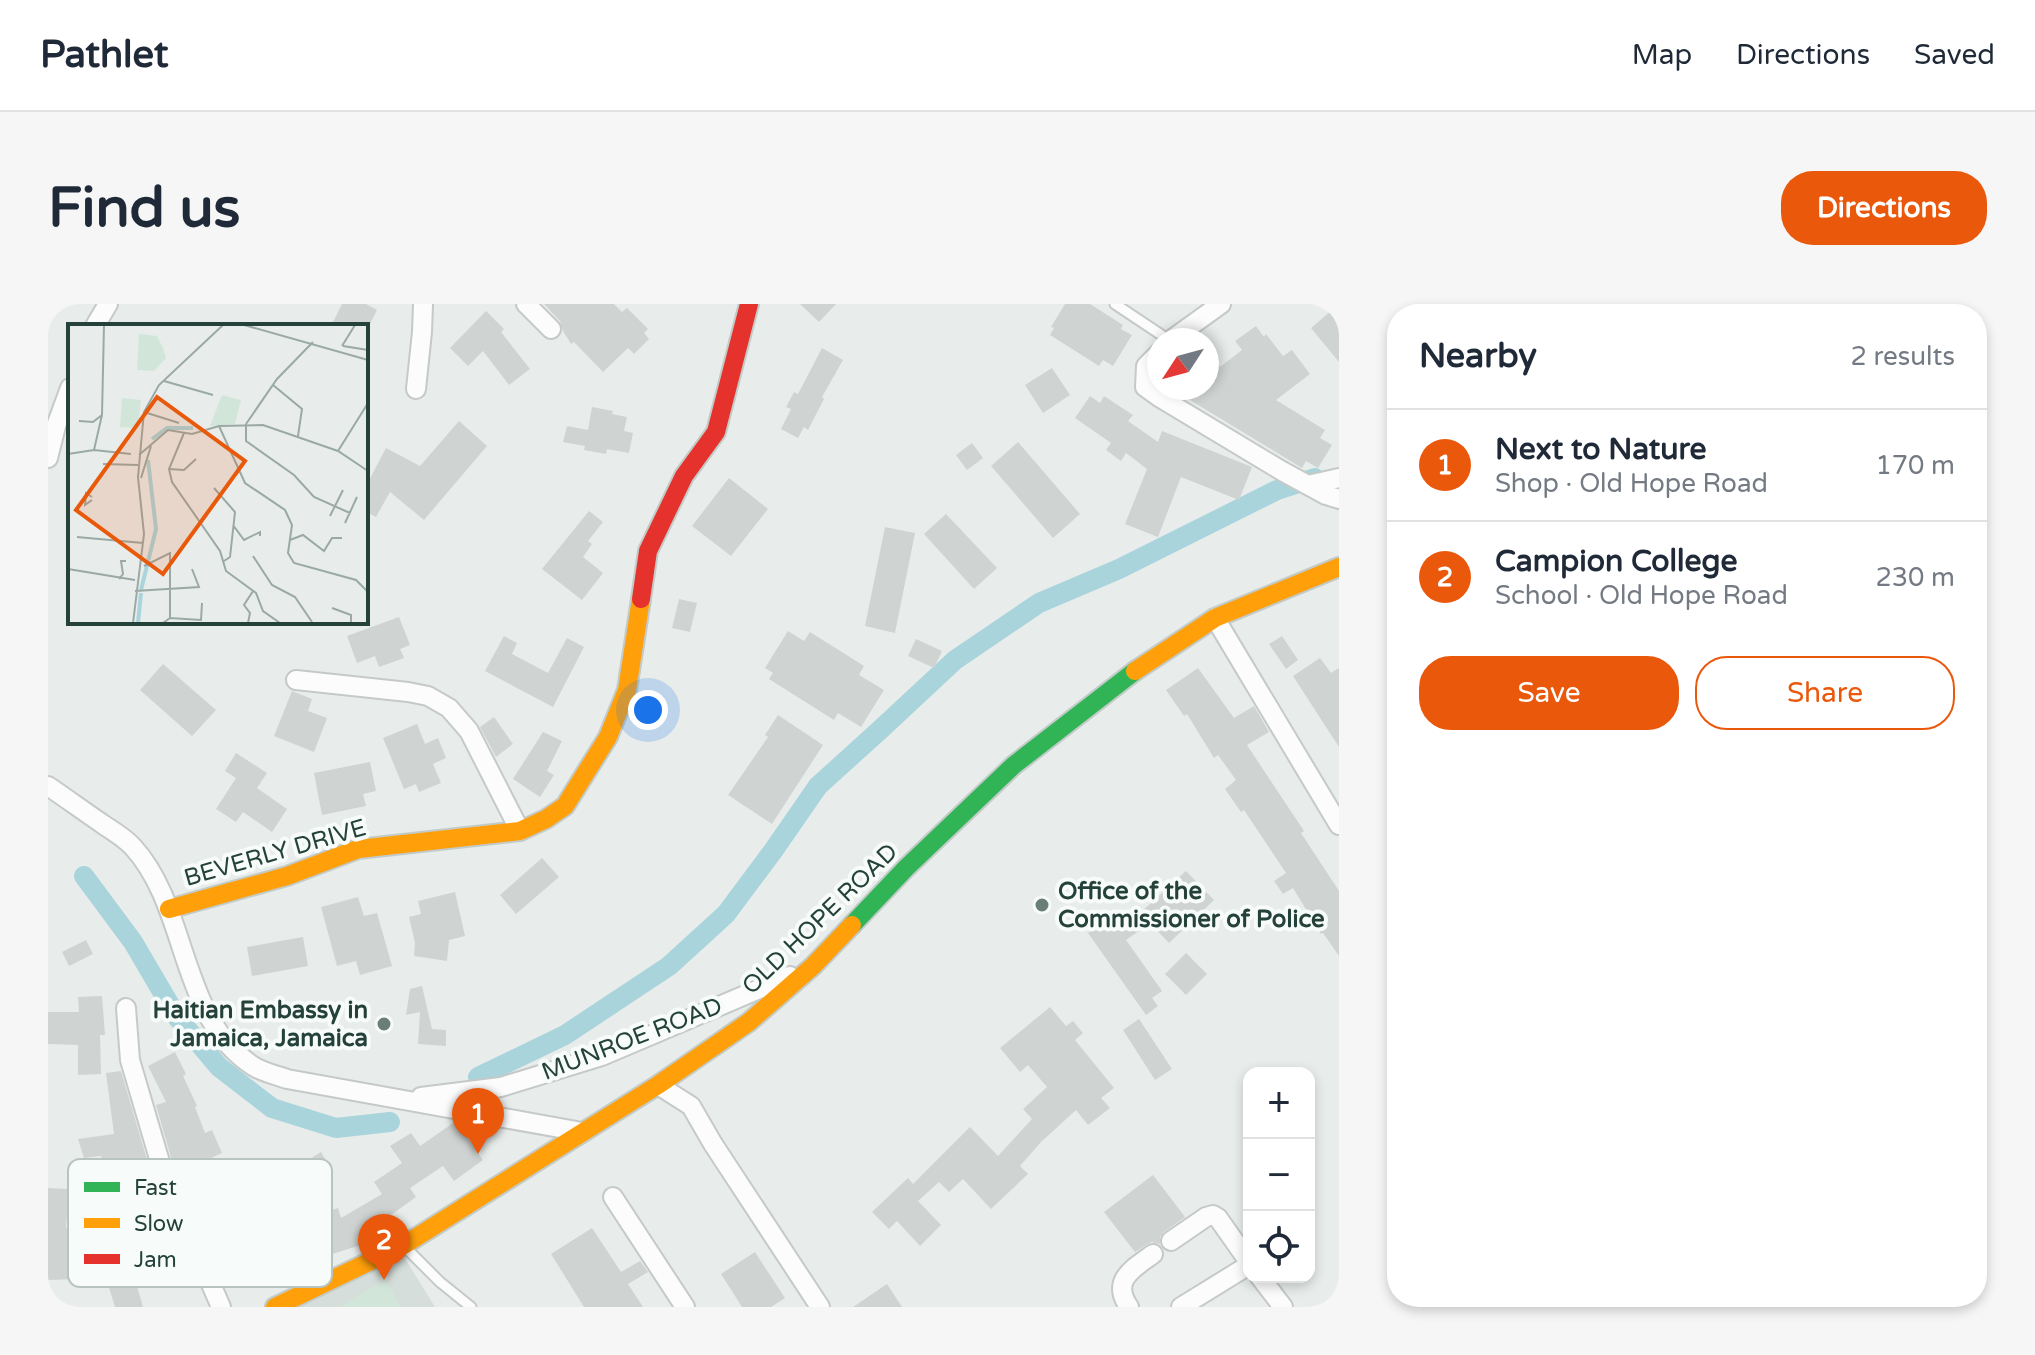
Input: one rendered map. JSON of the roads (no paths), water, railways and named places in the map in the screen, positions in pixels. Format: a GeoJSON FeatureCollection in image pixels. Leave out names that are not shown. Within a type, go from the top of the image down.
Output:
{"type":"FeatureCollection","features":[{"type":"Feature","properties":{"kind":"main road","name":"BEVERLY DRIVE"},"geometry":{"type":"LineString","coordinates":[[169,909],[287,876],[358,849],[520,831],[565,806],[608,737],[627,690],[648,551],[684,476],[716,432],[749,304]]}},
{"type":"Feature","properties":{"kind":"main road","name":"OLD HOPE ROAD"},"geometry":{"type":"LineString","coordinates":[[332,1280],[404,1245],[658,1085],[749,1022],[813,966],[906,868],[1014,765],[1143,665],[1215,618],[1339,567]]}},
{"type":"Feature","properties":{"kind":"main road","name":"OLD HOPE ROAD"},"geometry":{"type":"LineString","coordinates":[[275,1307],[317,1287]]}},
{"type":"Feature","properties":{"kind":"street"},"geometry":{"type":"LineString","coordinates":[[96,324],[108,304]]}},
{"type":"Feature","properties":{"kind":"street"},"geometry":{"type":"LineString","coordinates":[[416,389],[423,304]]}},
{"type":"Feature","properties":{"kind":"street"},"geometry":{"type":"LineString","coordinates":[[526,304],[551,329]]}},
{"type":"Feature","properties":{"kind":"street"},"geometry":{"type":"LineString","coordinates":[[1187,328],[1221,304]]}},
{"type":"Feature","properties":{"kind":"street"},"geometry":{"type":"LineString","coordinates":[[1147,365],[1147,388]]}},
{"type":"Feature","properties":{"kind":"street"},"geometry":{"type":"LineString","coordinates":[[48,458],[68,393]]}},
{"type":"Feature","properties":{"kind":"street"},"geometry":{"type":"LineString","coordinates":[[1164,400],[1308,485],[1339,499]]}},
{"type":"Feature","properties":{"kind":"street"},"geometry":{"type":"LineString","coordinates":[[1308,485],[1339,478]]}},
{"type":"Feature","properties":{"kind":"street"},"geometry":{"type":"LineString","coordinates":[[1215,618],[1339,825]]}},
{"type":"Feature","properties":{"kind":"street"},"geometry":{"type":"LineString","coordinates":[[296,680],[408,692],[428,696],[449,708],[469,731],[520,831]]}},
{"type":"Feature","properties":{"kind":"street","name":"MUNROE ROAD"},"geometry":{"type":"LineString","coordinates":[[48,786],[133,846],[152,874],[169,909],[192,978],[215,1029],[235,1052],[255,1068],[287,1079],[582,1132]]}},
{"type":"Feature","properties":{"kind":"street","name":"MUNROE ROAD"},"geometry":{"type":"LineString","coordinates":[[399,1100],[501,1087],[602,1056],[813,966]]}},
{"type":"Feature","properties":{"kind":"street"},"geometry":{"type":"LineString","coordinates":[[126,1008],[130,1060],[159,1159]]}},
{"type":"Feature","properties":{"kind":"street"},"geometry":{"type":"LineString","coordinates":[[658,1085],[691,1106],[820,1307]]}},
{"type":"Feature","properties":{"kind":"street"},"geometry":{"type":"LineString","coordinates":[[613,1197],[685,1307]]}},
{"type":"Feature","properties":{"kind":"street"},"geometry":{"type":"LineString","coordinates":[[1171,1241],[1213,1215],[1243,1255]]}},
{"type":"Feature","properties":{"kind":"street"},"geometry":{"type":"LineString","coordinates":[[1129,1307],[1122,1287],[1127,1272],[1153,1254]]}},
{"type":"Feature","properties":{"kind":"street"},"geometry":{"type":"LineString","coordinates":[[1181,1307],[1243,1268]]}},
{"type":"Feature","properties":{"kind":"street"},"geometry":{"type":"LineString","coordinates":[[1265,1283],[1283,1307]]}},
{"type":"Feature","properties":{"kind":"street"},"geometry":{"type":"LineString","coordinates":[[212,1287],[221,1307]]}},
{"type":"Feature","properties":{"kind":"lane"},"geometry":{"type":"LineString","coordinates":[[1115,304],[1152,328]]}},
{"type":"Feature","properties":{"kind":"lane"},"geometry":{"type":"LineString","coordinates":[[404,1245],[440,1282],[471,1307]]}},
{"type":"Feature","properties":{"kind":"waterway"},"geometry":{"type":"LineString","coordinates":[[478,1077],[565,1035],[669,966],[726,914],[818,786],[955,660],[1039,603],[1119,569],[1277,490],[1315,478]]}},
{"type":"Feature","properties":{"kind":"waterway"},"geometry":{"type":"LineString","coordinates":[[84,876],[133,942],[177,1017],[219,1067],[272,1108],[336,1128],[390,1122]]}},
{"type":"Feature","properties":{"kind":"place","name":"Office of the Commissioner of Police"},"geometry":{"type":"Point","coordinates":[1042,905]}},
{"type":"Feature","properties":{"kind":"place","name":"Haitian Embassy in Jamaica, Jamaica"},"geometry":{"type":"Point","coordinates":[384,1024]}},
{"type":"Feature","properties":{"kind":"place","name":"Next to Nature"},"geometry":{"type":"Point","coordinates":[478,1154]}},
{"type":"Feature","properties":{"kind":"place","name":"Campion College"},"geometry":{"type":"Point","coordinates":[384,1280]}}]}
